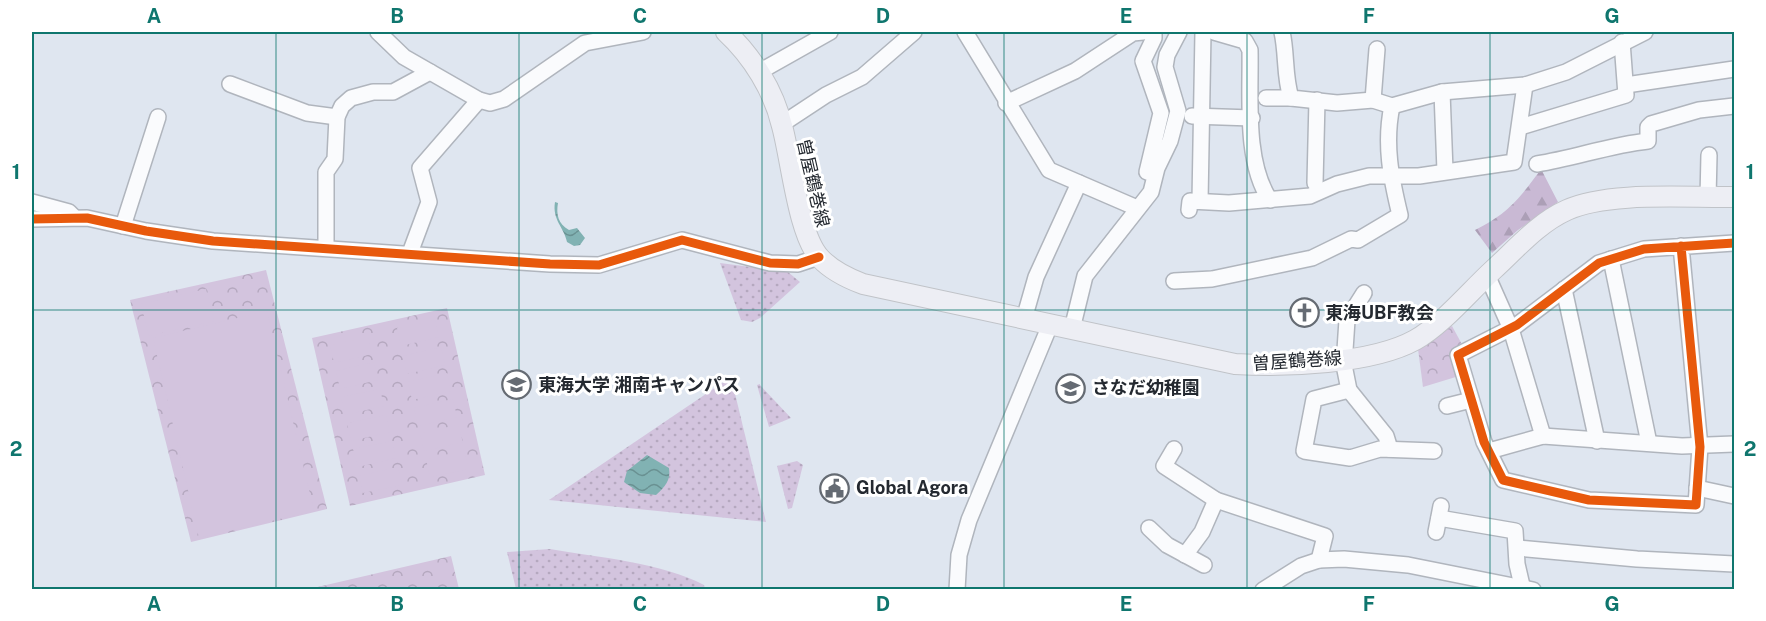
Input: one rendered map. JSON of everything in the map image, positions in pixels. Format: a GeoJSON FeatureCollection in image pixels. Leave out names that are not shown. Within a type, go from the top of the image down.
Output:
{"type":"FeatureCollection","features":[{"type":"Feature","properties":{"kind":"main road","name":"曽屋鶴巻線"},"geometry":{"type":"LineString","coordinates":[[726,32],[759,72],[782,124],[808,237],[819,257],[840,274],[863,284],[1235,364],[1273,366],[1345,358],[1387,351],[1416,339],[1541,226],[1568,209],[1609,199],[1734,197]]}},
{"type":"Feature","properties":{"kind":"street"},"geometry":{"type":"LineString","coordinates":[[378,32],[404,57],[479,100],[490,103],[504,99],[585,43],[643,32]]}},
{"type":"Feature","properties":{"kind":"street"},"geometry":{"type":"LineString","coordinates":[[759,72],[830,32]]}},
{"type":"Feature","properties":{"kind":"street"},"geometry":{"type":"LineString","coordinates":[[965,32],[1006,103],[1049,170],[1079,183],[1144,201]]}},
{"type":"Feature","properties":{"kind":"street"},"geometry":{"type":"LineString","coordinates":[[1006,103],[1074,71],[1133,33],[1143,32]]}},
{"type":"Feature","properties":{"kind":"street"},"geometry":{"type":"LineString","coordinates":[[1144,201],[1161,113],[1143,61],[1154,38],[1154,32]]}},
{"type":"Feature","properties":{"kind":"street"},"geometry":{"type":"LineString","coordinates":[[1072,329],[1084,276],[1150,192],[1157,168],[1170,141],[1178,116],[1178,108],[1165,67],[1167,55],[1179,32]]}},
{"type":"Feature","properties":{"kind":"street"},"geometry":{"type":"LineString","coordinates":[[1203,32],[1197,116],[1195,206],[1310,196],[1337,184],[1369,176],[1419,176],[1514,162],[1525,86]]}},
{"type":"Feature","properties":{"kind":"street"},"geometry":{"type":"LineString","coordinates":[[1214,32],[1245,41],[1250,50],[1253,155],[1262,188],[1270,200]]}},
{"type":"Feature","properties":{"kind":"street"},"geometry":{"type":"LineString","coordinates":[[1282,32],[1285,46],[1285,78],[1291,98]]}},
{"type":"Feature","properties":{"kind":"street"},"geometry":{"type":"LineString","coordinates":[[1266,98],[1317,100],[1337,104],[1373,100],[1392,106],[1442,92],[1525,86],[1566,72],[1645,32]]}},
{"type":"Feature","properties":{"kind":"street"},"geometry":{"type":"LineString","coordinates":[[782,124],[826,95],[862,77],[907,34]]}},
{"type":"Feature","properties":{"kind":"street"},"geometry":{"type":"LineString","coordinates":[[1520,127],[1626,95],[1622,42]]}},
{"type":"Feature","properties":{"kind":"street"},"geometry":{"type":"LineString","coordinates":[[1373,100],[1377,50]]}},
{"type":"Feature","properties":{"kind":"street"},"geometry":{"type":"LineString","coordinates":[[1626,85],[1734,69]]}},
{"type":"Feature","properties":{"kind":"street"},"geometry":{"type":"LineString","coordinates":[[326,247],[326,172],[335,159],[337,117],[351,98],[373,92],[393,92],[430,72]]}},
{"type":"Feature","properties":{"kind":"street"},"geometry":{"type":"LineString","coordinates":[[230,84],[307,113],[337,117]]}},
{"type":"Feature","properties":{"kind":"street"},"geometry":{"type":"LineString","coordinates":[[1442,92],[1445,171]]}},
{"type":"Feature","properties":{"kind":"street"},"geometry":{"type":"LineString","coordinates":[[410,253],[429,202],[420,168],[479,100]]}},
{"type":"Feature","properties":{"kind":"street"},"geometry":{"type":"LineString","coordinates":[[1315,183],[1317,100]]}},
{"type":"Feature","properties":{"kind":"street"},"geometry":{"type":"LineString","coordinates":[[1174,281],[1212,279],[1312,258],[1351,240],[1358,240],[1400,215],[1390,175],[1388,126],[1392,106]]}},
{"type":"Feature","properties":{"kind":"street"},"geometry":{"type":"LineString","coordinates":[[1537,164],[1570,159],[1613,145],[1648,141],[1648,127],[1651,124],[1699,110],[1734,106]]}},
{"type":"Feature","properties":{"kind":"street"},"geometry":{"type":"LineString","coordinates":[[1197,116],[1252,118]]}},
{"type":"Feature","properties":{"kind":"street"},"geometry":{"type":"LineString","coordinates":[[123,226],[158,117]]}},
{"type":"Feature","properties":{"kind":"street"},"geometry":{"type":"LineString","coordinates":[[1708,198],[1709,155]]}},
{"type":"Feature","properties":{"kind":"street"},"geometry":{"type":"LineString","coordinates":[[1024,319],[1036,277],[1079,183]]}},
{"type":"Feature","properties":{"kind":"street"},"geometry":{"type":"LineString","coordinates":[[32,202],[69,212],[74,217]]}},
{"type":"Feature","properties":{"kind":"street"},"geometry":{"type":"LineString","coordinates":[[32,219],[49,220],[74,217],[213,241],[599,265],[682,240],[771,263],[798,264],[819,257]]}},
{"type":"Feature","properties":{"kind":"street"},"geometry":{"type":"LineString","coordinates":[[1682,246],[1700,447],[1696,506],[1589,500],[1503,480],[1489,451],[1458,355],[1511,329],[1599,263],[1644,249],[1682,246],[1734,243]]}},
{"type":"Feature","properties":{"kind":"street"},"geometry":{"type":"LineString","coordinates":[[1611,260],[1649,443]]}},
{"type":"Feature","properties":{"kind":"street"},"geometry":{"type":"LineString","coordinates":[[1487,275],[1511,329],[1543,436]]}},
{"type":"Feature","properties":{"kind":"street"},"geometry":{"type":"LineString","coordinates":[[1564,289],[1597,441]]}},
{"type":"Feature","properties":{"kind":"street"},"geometry":{"type":"LineString","coordinates":[[1364,293],[1347,320],[1345,358],[1349,390],[1386,436],[1390,449]]}},
{"type":"Feature","properties":{"kind":"street"},"geometry":{"type":"LineString","coordinates":[[957,590],[959,555],[969,520],[1050,325]]}},
{"type":"Feature","properties":{"kind":"street"},"geometry":{"type":"LineString","coordinates":[[1349,390],[1314,399],[1304,451],[1350,458],[1390,449],[1434,451]]}},
{"type":"Feature","properties":{"kind":"street"},"geometry":{"type":"LineString","coordinates":[[1447,406],[1471,400]]}},
{"type":"Feature","properties":{"kind":"street"},"geometry":{"type":"LineString","coordinates":[[1489,451],[1543,436],[1700,447],[1734,444]]}},
{"type":"Feature","properties":{"kind":"street"},"geometry":{"type":"LineString","coordinates":[[1174,449],[1164,466],[1216,500],[1325,536],[1319,560]]}},
{"type":"Feature","properties":{"kind":"street"},"geometry":{"type":"LineString","coordinates":[[1697,488],[1734,496]]}},
{"type":"Feature","properties":{"kind":"street"},"geometry":{"type":"LineString","coordinates":[[1185,555],[1202,532],[1216,500]]}},
{"type":"Feature","properties":{"kind":"street"},"geometry":{"type":"LineString","coordinates":[[1439,519],[1515,531],[1517,564],[1527,589]]}},
{"type":"Feature","properties":{"kind":"street"},"geometry":{"type":"LineString","coordinates":[[1149,528],[1167,545],[1204,565]]}},
{"type":"Feature","properties":{"kind":"street"},"geometry":{"type":"LineString","coordinates":[[1517,548],[1637,560],[1734,564]]}},
{"type":"Feature","properties":{"kind":"street"},"geometry":{"type":"LineString","coordinates":[[1263,590],[1301,566],[1319,560],[1344,559],[1408,565],[1527,589]]}},
{"type":"Feature","properties":{"kind":"green space"},"geometry":{"type":"Polygon","coordinates":[[[1541,169],[1558,202],[1518,230],[1492,253],[1475,230],[1505,211],[1541,169]]]}},
{"type":"Feature","properties":{"kind":"green space"},"geometry":{"type":"Polygon","coordinates":[[[720,263],[788,272],[800,282],[760,318],[752,322],[741,320],[720,263]]]}},
{"type":"Feature","properties":{"kind":"green space"},"geometry":{"type":"Polygon","coordinates":[[[266,270],[327,509],[191,542],[130,300],[266,270]]]}},
{"type":"Feature","properties":{"kind":"green space"},"geometry":{"type":"Polygon","coordinates":[[[206,289],[214,321],[149,336],[141,304],[206,289]]]}},
{"type":"Feature","properties":{"kind":"green space"},"geometry":{"type":"Polygon","coordinates":[[[447,308],[485,475],[350,506],[312,338],[447,308]]]}},
{"type":"Feature","properties":{"kind":"green space"},"geometry":{"type":"Polygon","coordinates":[[[267,311],[314,511],[199,538],[153,338],[267,311]]]}},
{"type":"Feature","properties":{"kind":"green space"},"geometry":{"type":"Polygon","coordinates":[[[435,320],[439,337],[401,346],[397,328],[435,320]]]}},
{"type":"Feature","properties":{"kind":"green space"},"geometry":{"type":"Polygon","coordinates":[[[1452,326],[1464,348],[1459,376],[1423,387],[1418,349],[1440,331],[1452,326]]]}},
{"type":"Feature","properties":{"kind":"green space"},"geometry":{"type":"Polygon","coordinates":[[[368,337],[372,354],[334,363],[330,345],[368,337]]]}},
{"type":"Feature","properties":{"kind":"green space"},"geometry":{"type":"Polygon","coordinates":[[[441,347],[445,365],[407,374],[403,356],[441,347]]]}},
{"type":"Feature","properties":{"kind":"green space"},"geometry":{"type":"Polygon","coordinates":[[[374,362],[378,380],[340,389],[336,371],[374,362]]]}},
{"type":"Feature","properties":{"kind":"green space"},"geometry":{"type":"Polygon","coordinates":[[[447,373],[451,391],[412,400],[408,382],[447,373]]]}},
{"type":"Feature","properties":{"kind":"green space"},"geometry":{"type":"Polygon","coordinates":[[[731,377],[766,522],[549,500],[731,377]]]}},
{"type":"Feature","properties":{"kind":"green space"},"geometry":{"type":"Polygon","coordinates":[[[760,384],[791,418],[769,427],[757,385],[760,384]]]}},
{"type":"Feature","properties":{"kind":"green space"},"geometry":{"type":"Polygon","coordinates":[[[380,389],[384,406],[345,415],[341,397],[380,389]]]}},
{"type":"Feature","properties":{"kind":"green space"},"geometry":{"type":"Polygon","coordinates":[[[453,399],[457,417],[418,426],[414,408],[453,399]]]}},
{"type":"Feature","properties":{"kind":"green space"},"geometry":{"type":"Polygon","coordinates":[[[386,415],[390,432],[351,441],[347,423],[386,415]]]}},
{"type":"Feature","properties":{"kind":"green space"},"geometry":{"type":"Polygon","coordinates":[[[458,425],[463,442],[424,451],[420,433],[458,425]]]}},
{"type":"Feature","properties":{"kind":"green space"},"geometry":{"type":"Polygon","coordinates":[[[392,441],[396,458],[358,467],[353,449],[392,441]]]}},
{"type":"Feature","properties":{"kind":"green space"},"geometry":{"type":"Polygon","coordinates":[[[464,451],[469,469],[430,477],[426,459],[464,451]]]}},
{"type":"Feature","properties":{"kind":"green space"},"geometry":{"type":"Polygon","coordinates":[[[797,461],[803,465],[792,508],[788,509],[777,466],[797,461]]]}},
{"type":"Feature","properties":{"kind":"green space"},"geometry":{"type":"Polygon","coordinates":[[[398,467],[402,485],[363,493],[359,476],[398,467]]]}},
{"type":"Feature","properties":{"kind":"green space"},"geometry":{"type":"Polygon","coordinates":[[[550,549],[669,571],[704,585],[705,589],[516,589],[507,552],[550,549]]]}},
{"type":"Feature","properties":{"kind":"green space"},"geometry":{"type":"Polygon","coordinates":[[[451,556],[459,589],[309,589],[451,556]]]}},
{"type":"Feature","properties":{"kind":"water"},"geometry":{"type":"Polygon","coordinates":[[[555,202],[558,203],[557,211],[562,225],[569,230],[577,228],[585,238],[580,245],[574,246],[567,242],[555,214],[555,202]]]}},
{"type":"Feature","properties":{"kind":"water"},"geometry":{"type":"Polygon","coordinates":[[[647,455],[669,468],[667,483],[656,495],[640,493],[624,482],[627,471],[647,455]]]}},
{"type":"Feature","properties":{"kind":"cycle path"},"geometry":{"type":"LineString","coordinates":[[32,219],[87,218],[146,231],[213,241],[550,264],[599,265],[682,240],[770,263],[798,264],[819,257]]}},
{"type":"Feature","properties":{"kind":"cycle path"},"geometry":{"type":"LineString","coordinates":[[1681,246],[1700,447],[1696,505],[1589,500],[1503,480],[1484,442],[1458,355],[1517,325],[1599,263],[1644,249],[1734,243]]}},
{"type":"Feature","properties":{"kind":"place","name":"東海UBF教会"},"geometry":{"type":"Point","coordinates":[1304,313]}},
{"type":"Feature","properties":{"kind":"place","name":"東海大学 湘南キャンパス"},"geometry":{"type":"Point","coordinates":[517,385]}},
{"type":"Feature","properties":{"kind":"place","name":"さなだ幼稚園"},"geometry":{"type":"Point","coordinates":[1071,388]}},
{"type":"Feature","properties":{"kind":"place","name":"Global Agora"},"geometry":{"type":"Point","coordinates":[835,488]}}]}
